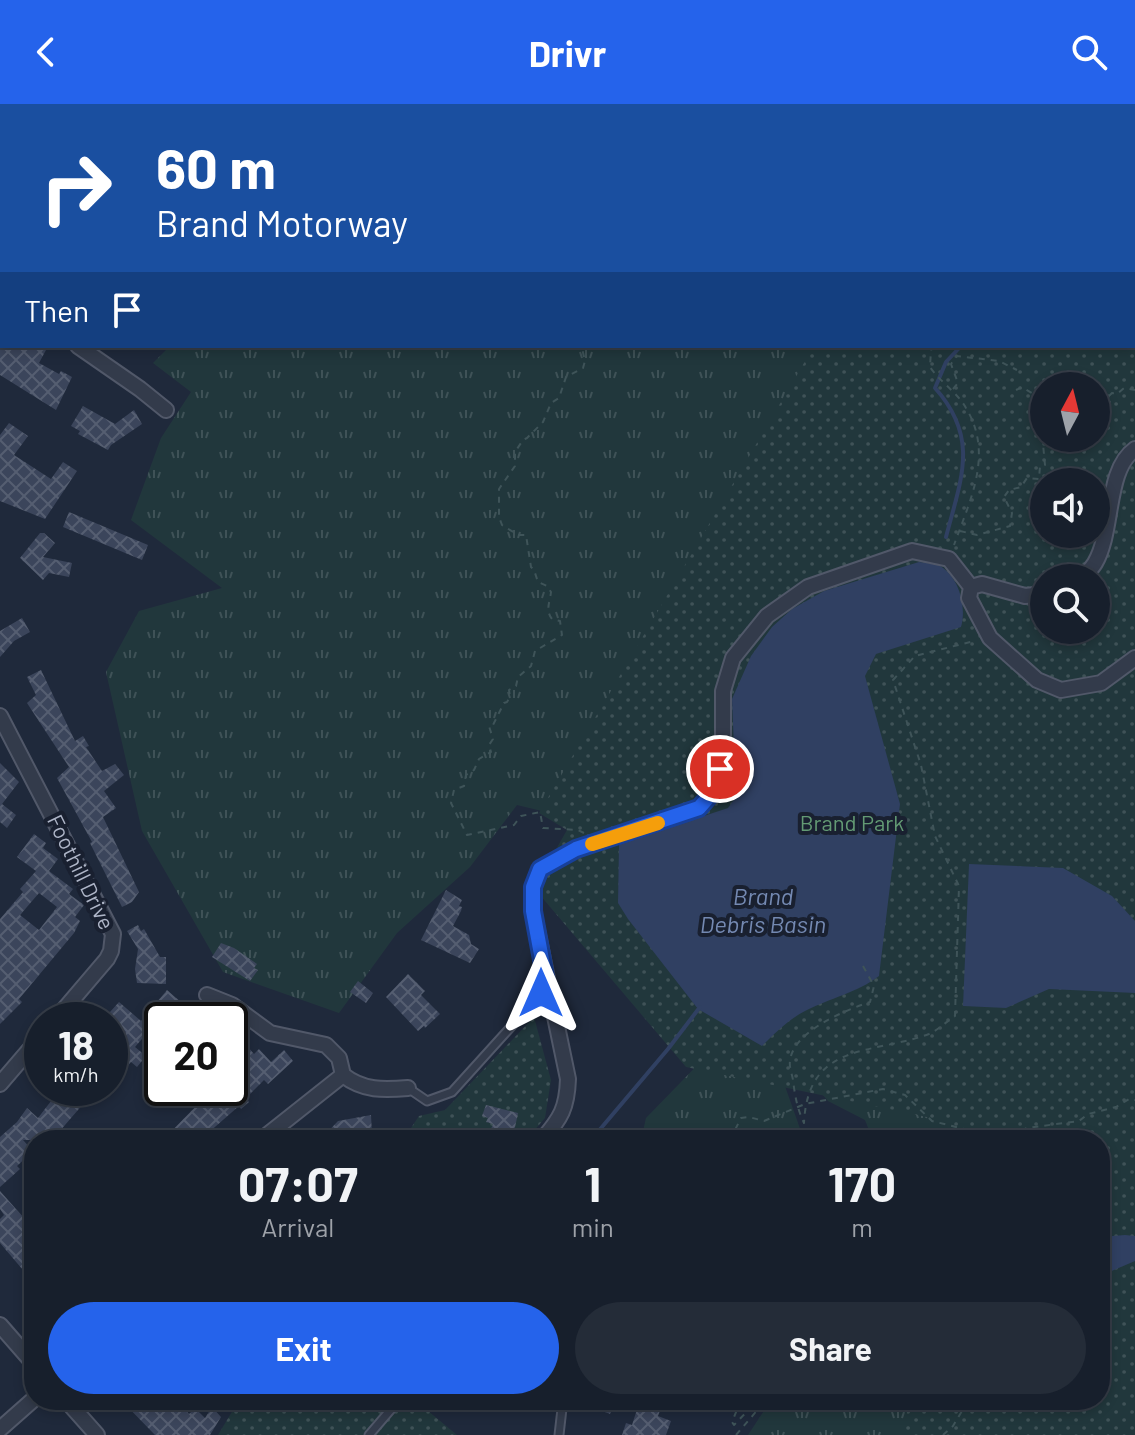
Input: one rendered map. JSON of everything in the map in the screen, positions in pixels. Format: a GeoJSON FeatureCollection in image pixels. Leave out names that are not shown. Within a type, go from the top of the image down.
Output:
{"type":"FeatureCollection","features":[{"type":"Feature","properties":{"kind":"street"},"geometry":{"type":"LineString","coordinates":[[81,348],[166,410]]}},
{"type":"Feature","properties":{"kind":"street"},"geometry":{"type":"LineString","coordinates":[[1095,564],[1103,544],[1119,468],[1135,449]]}},
{"type":"Feature","properties":{"kind":"street"},"geometry":{"type":"LineString","coordinates":[[551,1130],[567,1103],[568,1079],[533,911],[533,887],[540,869],[576,849],[699,808],[713,792],[723,744],[723,691],[733,658],[767,616],[808,587],[912,551],[949,559],[971,587],[969,598],[990,638],[1037,680],[1061,690],[1101,683],[1135,658]]}},
{"type":"Feature","properties":{"kind":"street"},"geometry":{"type":"LineString","coordinates":[[971,587],[982,584],[1030,595]]}},
{"type":"Feature","properties":{"kind":"street","name":"Foothill Drive"},"geometry":{"type":"LineString","coordinates":[[0,716],[113,934],[107,959],[70,1002]]}},
{"type":"Feature","properties":{"kind":"street"},"geometry":{"type":"LineString","coordinates":[[207,995],[232,1005],[270,1033],[326,1045],[339,1058],[343,1075],[351,1082],[372,1089],[408,1088]]}},
{"type":"Feature","properties":{"kind":"street"},"geometry":{"type":"LineString","coordinates":[[0,1084],[24,1056]]}},
{"type":"Feature","properties":{"kind":"street"},"geometry":{"type":"LineString","coordinates":[[274,1130],[343,1075]]}},
{"type":"Feature","properties":{"kind":"street"},"geometry":{"type":"LineString","coordinates":[[0,1325],[24,1352]]}},
{"type":"Feature","properties":{"kind":"street"},"geometry":{"type":"LineString","coordinates":[[0,1429],[24,1408]]}},
{"type":"Feature","properties":{"kind":"street"},"geometry":{"type":"LineString","coordinates":[[75,1410],[97,1435]]}},
{"type":"Feature","properties":{"kind":"lane"},"geometry":{"type":"LineString","coordinates":[[408,1088],[427,1101],[452,1092],[547,987]]}},
{"type":"Feature","properties":{"kind":"lane"},"geometry":{"type":"LineString","coordinates":[[369,1435],[391,1410]]}},
{"type":"Feature","properties":{"kind":"lane"},"geometry":{"type":"LineString","coordinates":[[559,1435],[562,1410]]}},
{"type":"Feature","properties":{"kind":"path"},"geometry":{"type":"LineString","coordinates":[[582,348],[583,368],[566,377],[559,398],[551,403],[543,422],[515,452],[515,466],[499,489],[497,498],[502,525],[518,535],[526,535],[531,567],[538,582],[551,592],[547,603],[548,614],[560,621],[562,635],[535,651],[531,666],[518,677],[516,686],[509,690],[510,697],[493,725],[489,726],[493,739],[489,745],[491,752],[479,759],[474,770],[466,775],[464,786],[454,790],[451,803],[467,835],[514,825],[521,816],[540,812],[543,828],[578,830],[587,835],[590,844]]}},
{"type":"Feature","properties":{"kind":"path"},"geometry":{"type":"LineString","coordinates":[[933,348],[930,367],[966,407],[978,431],[981,454],[975,490],[949,559]]}},
{"type":"Feature","properties":{"kind":"path"},"geometry":{"type":"LineString","coordinates":[[953,390],[958,383],[951,364],[957,356],[999,361],[1017,370]]}},
{"type":"Feature","properties":{"kind":"path"},"geometry":{"type":"LineString","coordinates":[[1016,390],[1022,387],[1030,392]]}},
{"type":"Feature","properties":{"kind":"path"},"geometry":{"type":"LineString","coordinates":[[1110,395],[1124,388],[1135,390]]}},
{"type":"Feature","properties":{"kind":"path"},"geometry":{"type":"LineString","coordinates":[[959,530],[977,535],[1010,526],[1012,513],[1004,497],[1009,490],[1021,487],[1027,478],[1039,479],[1040,466],[1045,465],[1044,452]]}},
{"type":"Feature","properties":{"kind":"path"},"geometry":{"type":"LineString","coordinates":[[863,966],[874,986],[870,1002],[820,1023],[797,1047],[790,1060],[796,1108],[804,1123],[805,1104],[821,1071],[845,1054],[932,1033],[955,1016],[959,886],[935,836],[921,765],[893,680],[915,656],[990,638]]}},
{"type":"Feature","properties":{"kind":"path"},"geometry":{"type":"LineString","coordinates":[[735,1130],[741,1118],[764,1121],[805,1104],[883,1089],[905,1095],[932,1121],[968,1130]]}},
{"type":"Feature","properties":{"kind":"path"},"geometry":{"type":"LineString","coordinates":[[1023,1130],[1079,1121],[1088,1114],[1116,1107],[1129,1099],[1135,1100]]}},
{"type":"Feature","properties":{"kind":"path"},"geometry":{"type":"LineString","coordinates":[[737,1410],[732,1422],[734,1425],[747,1410]]}},
{"type":"Feature","properties":{"kind":"path"},"geometry":{"type":"LineString","coordinates":[[736,1435],[757,1410]]}},
{"type":"Feature","properties":{"kind":"path"},"geometry":{"type":"LineString","coordinates":[[943,1435],[963,1410]]}},
{"type":"Feature","properties":{"kind":"green space"},"geometry":{"type":"Polygon","coordinates":[[[168,348],[1135,348],[1135,1435],[748,1435],[764,1410],[1110,1410],[1110,1130],[869,1130],[865,1120],[828,1101],[596,824],[517,805],[470,867],[397,933],[339,1013],[223,972],[142,831],[106,672],[139,611],[222,588],[131,520],[161,438],[191,392],[153,363],[168,348]]]}},
{"type":"Feature","properties":{"kind":"green space","name":"Brand Park"},"geometry":{"type":"Polygon","coordinates":[[[813,348],[1135,348],[1135,1435],[903,1435],[907,1410],[1110,1410],[1110,1130],[950,1130],[951,1122],[686,1067],[534,888],[567,830],[539,813],[813,348]]]}},
{"type":"Feature","properties":{"kind":"green space"},"geometry":{"type":"Polygon","coordinates":[[[534,1017],[551,1080],[545,1118],[535,1130],[410,1130],[419,1116],[445,1110],[534,1017]]]}},
{"type":"Feature","properties":{"kind":"green space"},"geometry":{"type":"Polygon","coordinates":[[[715,1047],[780,1072],[800,1130],[643,1130],[646,1118],[715,1047]]]}},
{"type":"Feature","properties":{"kind":"green space"},"geometry":{"type":"Polygon","coordinates":[[[233,1410],[427,1410],[457,1435],[218,1435],[233,1410]]]}},
{"type":"Feature","properties":{"kind":"water","name":"Brand Debris Basin"},"geometry":{"type":"Polygon","coordinates":[[[919,562],[938,565],[951,576],[960,592],[963,619],[961,627],[876,654],[865,676],[900,804],[879,976],[862,987],[814,1006],[782,1027],[762,1046],[698,1009],[628,919],[618,903],[619,844],[728,808],[736,797],[732,699],[751,656],[772,627],[792,609],[824,591],[919,562]]]}},
{"type":"Feature","properties":{"kind":"water"},"geometry":{"type":"Polygon","coordinates":[[[969,864],[1063,868],[1112,896],[1135,921],[1135,993],[1049,989],[1006,1008],[963,1006],[969,864]]]}},
{"type":"Feature","properties":{"kind":"water"},"geometry":{"type":"Polygon","coordinates":[[[1110,1236],[1135,1236],[1135,1261],[1110,1272],[1110,1236]]]}},
{"type":"Feature","properties":{"kind":"building"},"geometry":{"type":"Polygon","coordinates":[[[0,348],[42,348],[46,350],[39,363],[72,377],[56,410],[0,375],[0,348]]]}},
{"type":"Feature","properties":{"kind":"building"},"geometry":{"type":"Polygon","coordinates":[[[83,406],[115,424],[134,410],[142,424],[108,450],[78,434],[80,431],[71,426],[83,406]]]}},
{"type":"Feature","properties":{"kind":"building"},"geometry":{"type":"Polygon","coordinates":[[[9,423],[28,436],[14,455],[51,479],[63,462],[77,471],[45,519],[0,501],[0,435],[9,423]]]}},
{"type":"Feature","properties":{"kind":"building"},"geometry":{"type":"Polygon","coordinates":[[[69,512],[148,545],[142,560],[63,527],[69,512]]]}},
{"type":"Feature","properties":{"kind":"building"},"geometry":{"type":"Polygon","coordinates":[[[40,533],[55,543],[43,557],[72,563],[69,577],[49,573],[43,580],[20,558],[40,533]]]}},
{"type":"Feature","properties":{"kind":"building"},"geometry":{"type":"Polygon","coordinates":[[[22,618],[30,632],[14,641],[0,657],[0,631],[22,618]]]}},
{"type":"Feature","properties":{"kind":"building"},"geometry":{"type":"Polygon","coordinates":[[[41,670],[75,741],[83,736],[89,746],[86,747],[102,771],[115,764],[124,775],[104,791],[116,808],[103,817],[139,892],[132,902],[122,907],[92,842],[57,778],[69,767],[27,703],[36,695],[27,677],[41,670]]]}},
{"type":"Feature","properties":{"kind":"building"},"geometry":{"type":"Polygon","coordinates":[[[0,763],[19,782],[2,804],[16,815],[7,828],[0,822],[0,763]]]}},
{"type":"Feature","properties":{"kind":"building"},"geometry":{"type":"Polygon","coordinates":[[[34,834],[46,843],[43,848],[58,859],[49,871],[73,889],[69,894],[84,905],[75,917],[80,921],[74,933],[19,999],[22,1002],[0,1024],[0,919],[36,871],[17,857],[34,834]],[[39,893],[20,915],[39,930],[57,907],[39,893]]]}},
{"type":"Feature","properties":{"kind":"building"},"geometry":{"type":"Polygon","coordinates":[[[446,890],[462,900],[459,906],[462,907],[461,911],[453,926],[469,935],[471,944],[479,949],[470,963],[421,940],[446,890]]]}},
{"type":"Feature","properties":{"kind":"building"},"geometry":{"type":"Polygon","coordinates":[[[138,925],[141,931],[144,929],[160,957],[166,957],[166,984],[137,983],[135,969],[138,949],[127,931],[138,925]]]}},
{"type":"Feature","properties":{"kind":"building"},"geometry":{"type":"Polygon","coordinates":[[[221,943],[257,964],[254,968],[258,970],[250,981],[212,957],[221,943]]]}},
{"type":"Feature","properties":{"kind":"building"},"geometry":{"type":"Polygon","coordinates":[[[408,974],[425,991],[421,995],[440,1014],[418,1031],[386,997],[408,974]]]}},
{"type":"Feature","properties":{"kind":"building"},"geometry":{"type":"Polygon","coordinates":[[[358,981],[373,993],[366,1003],[350,992],[358,981]]]}},
{"type":"Feature","properties":{"kind":"building"},"geometry":{"type":"Polygon","coordinates":[[[167,990],[181,1002],[157,1002],[167,990]]]}},
{"type":"Feature","properties":{"kind":"building"},"geometry":{"type":"Polygon","coordinates":[[[128,1010],[141,1021],[144,1017],[144,1036],[135,1047],[144,1054],[144,1058],[137,1067],[131,1062],[128,1066],[128,1010]]]}},
{"type":"Feature","properties":{"kind":"building"},"geometry":{"type":"Polygon","coordinates":[[[248,1047],[254,1054],[259,1049],[271,1062],[284,1050],[293,1061],[268,1084],[264,1080],[248,1096],[248,1047]]]}},
{"type":"Feature","properties":{"kind":"building"},"geometry":{"type":"Polygon","coordinates":[[[486,1105],[518,1113],[514,1130],[491,1129],[493,1124],[486,1122],[488,1118],[482,1116],[486,1105]]]}},
{"type":"Feature","properties":{"kind":"building"},"geometry":{"type":"Polygon","coordinates":[[[47,1106],[81,1106],[61,1130],[24,1130],[24,1159],[17,1166],[20,1169],[0,1187],[0,1137],[27,1108],[38,1118],[47,1106]]]}},
{"type":"Feature","properties":{"kind":"building"},"geometry":{"type":"Polygon","coordinates":[[[196,1106],[239,1106],[211,1130],[173,1130],[196,1106]]]}},
{"type":"Feature","properties":{"kind":"building"},"geometry":{"type":"Polygon","coordinates":[[[371,1115],[372,1130],[329,1130],[338,1121],[371,1115]]]}},
{"type":"Feature","properties":{"kind":"building"},"geometry":{"type":"Polygon","coordinates":[[[0,1191],[24,1218],[24,1271],[0,1243],[0,1219],[4,1215],[0,1209],[0,1191]]]}},
{"type":"Feature","properties":{"kind":"building"},"geometry":{"type":"Polygon","coordinates":[[[131,1410],[185,1410],[189,1414],[197,1410],[205,1418],[210,1410],[215,1410],[221,1417],[210,1435],[155,1435],[131,1410]]]}},
{"type":"Feature","properties":{"kind":"building"},"geometry":{"type":"Polygon","coordinates":[[[637,1410],[660,1410],[658,1416],[671,1421],[666,1435],[622,1435],[626,1423],[632,1425],[637,1410]]]}},
{"type":"Feature","properties":{"kind":"waterway"},"geometry":{"type":"LineString","coordinates":[[946,537],[961,478],[962,442],[958,424],[935,388],[946,362],[959,348]]}},
{"type":"Feature","properties":{"kind":"waterway"},"geometry":{"type":"LineString","coordinates":[[599,1130],[700,1007]]}},
{"type":"Feature","properties":{"kind":"slow traffic"},"geometry":{"type":"LineString","coordinates":[[592,844],[658,823]]}},
{"type":"Feature","properties":{"kind":"route"},"geometry":{"type":"LineString","coordinates":[[541,993],[547,987],[533,911],[533,887],[540,869],[576,849],[699,808],[713,792],[720,769]]}}]}
